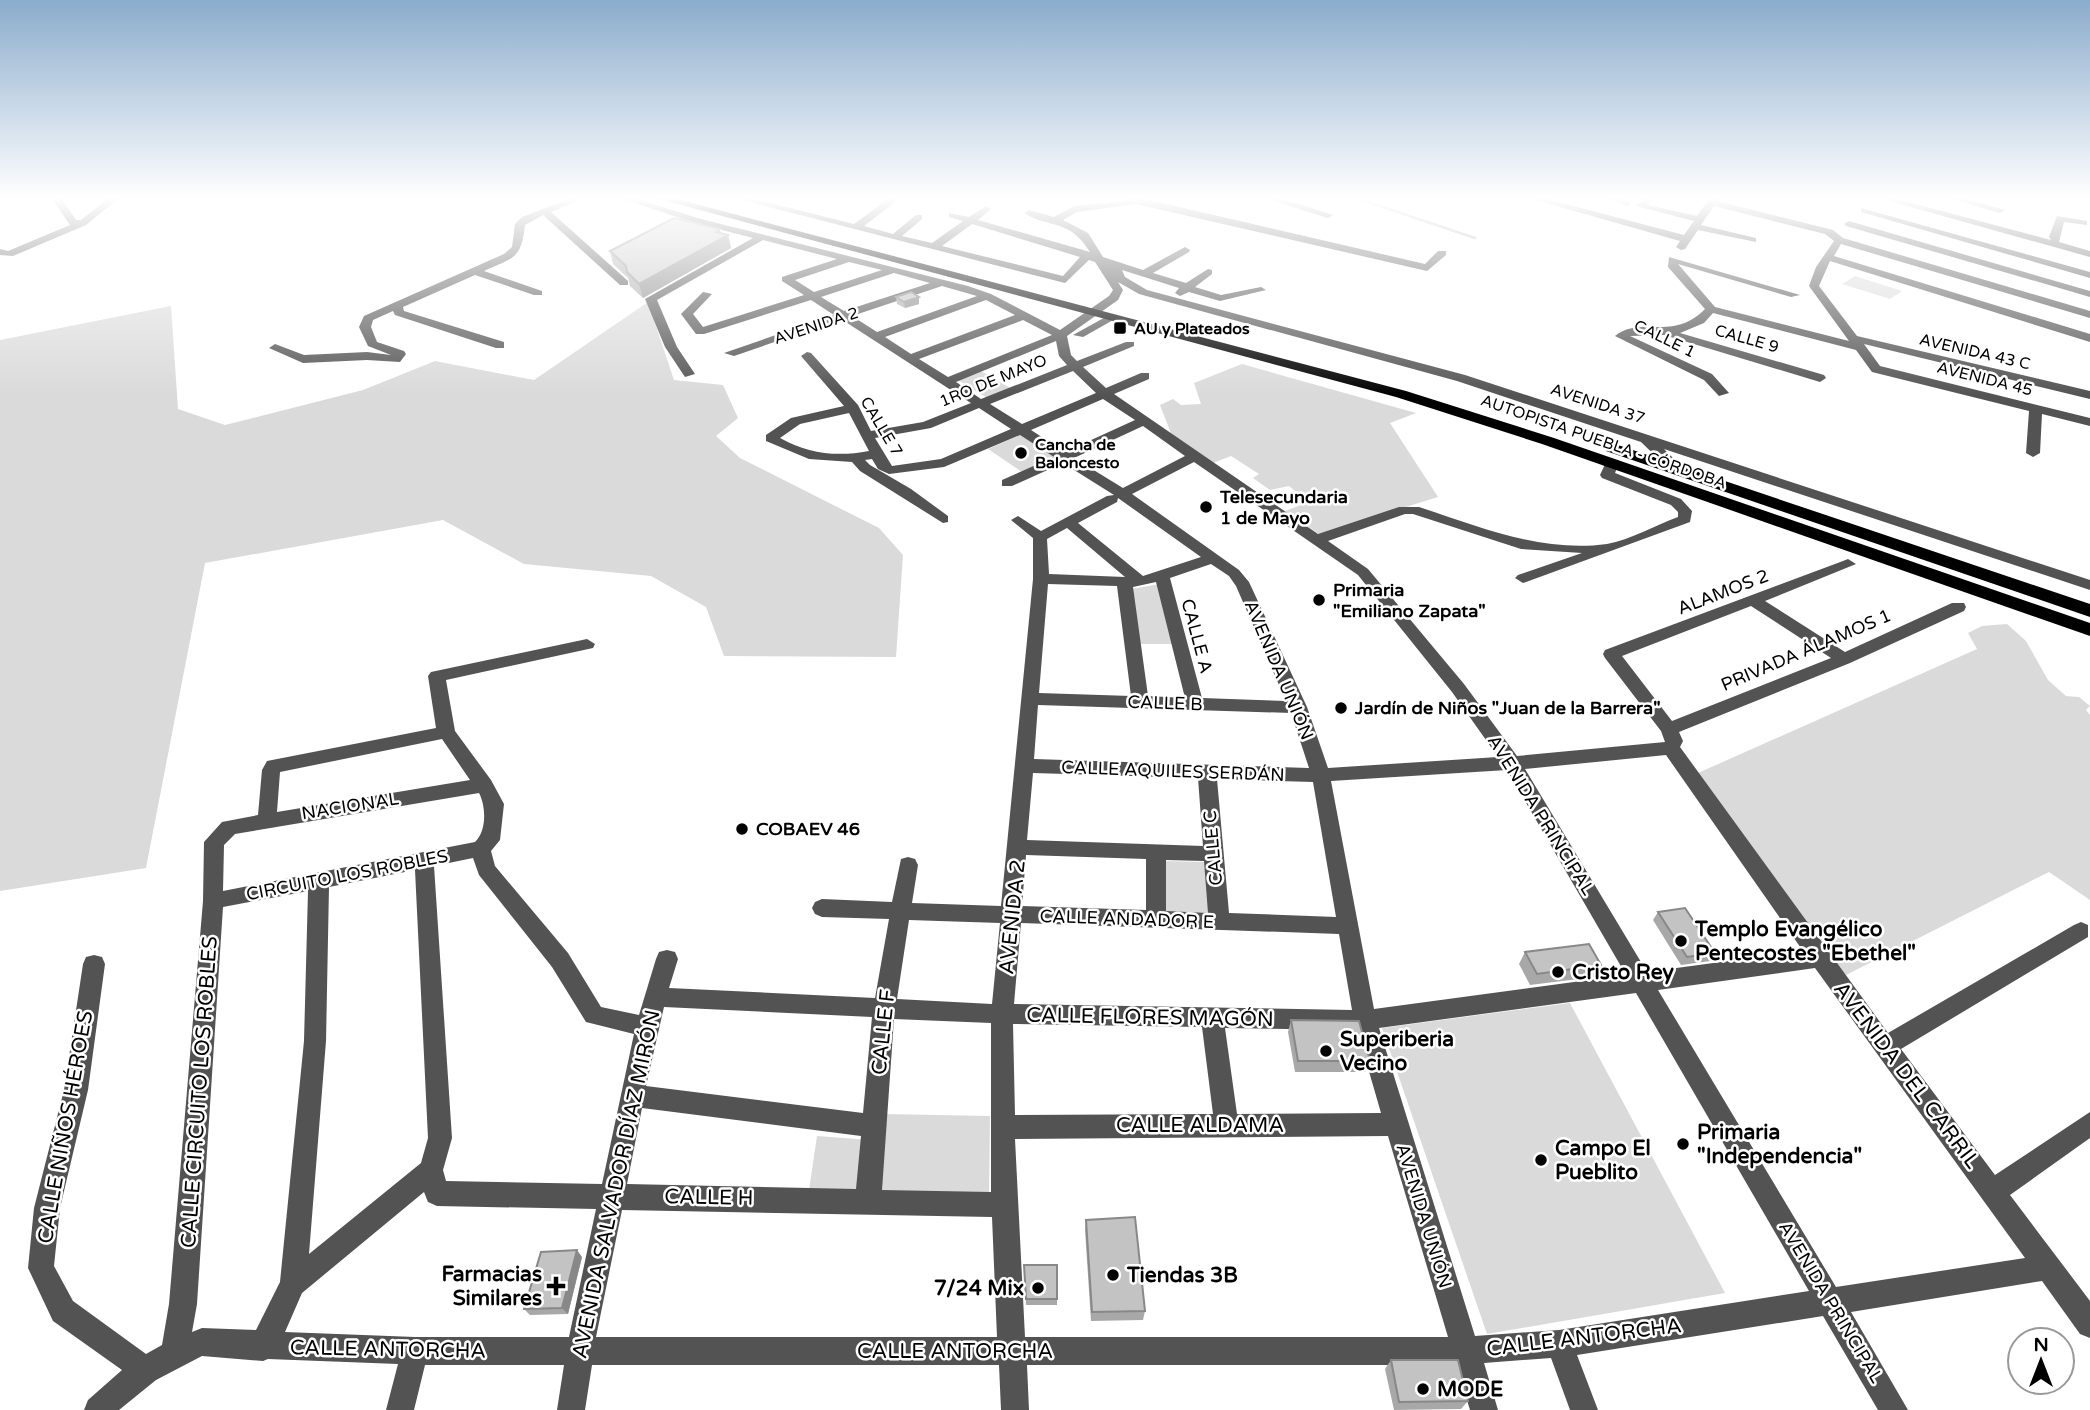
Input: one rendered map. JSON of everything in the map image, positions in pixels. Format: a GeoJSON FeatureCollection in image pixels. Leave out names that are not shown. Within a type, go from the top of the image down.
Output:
{"type":"FeatureCollection","features":[{"type":"Feature","properties":{"kind":"highway","name":"AUTOPISTA PUEBLA - CÓRDOBA"},"geometry":{"type":"LineString","coordinates":[[926,265],[1437,391],[2090,611]]}},
{"type":"Feature","properties":{"kind":"highway","name":"AUTOPISTA PUEBLA - CÓRDOBA"},"geometry":{"type":"LineString","coordinates":[[944,265],[1390,391],[1612,463],[2090,630]]}},
{"type":"Feature","properties":{"kind":"street"},"geometry":{"type":"LineString","coordinates":[[275,348],[303,359],[367,356],[396,359],[400,354],[373,344],[365,327],[368,318],[488,265]]}},
{"type":"Feature","properties":{"kind":"street"},"geometry":{"type":"LineString","coordinates":[[605,265],[624,283]]}},
{"type":"Feature","properties":{"kind":"street"},"geometry":{"type":"LineString","coordinates":[[688,374],[671,347],[651,299],[712,265]]}},
{"type":"Feature","properties":{"kind":"street","name":"AVENIDA UNIÓN"},"geometry":{"type":"LineString","coordinates":[[830,265],[786,279],[1064,456],[1117,496],[1234,573],[1243,585],[1298,707],[1321,775],[1365,1020],[1484,1410]]}},
{"type":"Feature","properties":{"kind":"street"},"geometry":{"type":"LineString","coordinates":[[879,265],[987,296],[1062,339]]}},
{"type":"Feature","properties":{"kind":"street"},"geometry":{"type":"LineString","coordinates":[[1046,265],[1065,279],[1092,265]]}},
{"type":"Feature","properties":{"kind":"street"},"geometry":{"type":"LineString","coordinates":[[1062,339],[1117,294],[1118,290],[1104,265]]}},
{"type":"Feature","properties":{"kind":"street","name":"AVENIDA 37"},"geometry":{"type":"LineString","coordinates":[[1106,265],[1130,286],[1461,378],[2090,585]]}},
{"type":"Feature","properties":{"kind":"street"},"geometry":{"type":"LineString","coordinates":[[1115,265],[1222,299],[1261,290]]}},
{"type":"Feature","properties":{"kind":"street"},"geometry":{"type":"LineString","coordinates":[[1143,274],[1159,265]]}},
{"type":"Feature","properties":{"kind":"street"},"geometry":{"type":"LineString","coordinates":[[1413,265],[1427,268],[1430,265]]}},
{"type":"Feature","properties":{"kind":"street"},"geometry":{"type":"LineString","coordinates":[[1673,265],[1711,309]]}},
{"type":"Feature","properties":{"kind":"street"},"geometry":{"type":"LineString","coordinates":[[1693,265],[1795,295]]}},
{"type":"Feature","properties":{"kind":"street"},"geometry":{"type":"LineString","coordinates":[[1824,265],[1814,286],[1855,343]]}},
{"type":"Feature","properties":{"kind":"street"},"geometry":{"type":"LineString","coordinates":[[1852,265],[2090,338]]}},
{"type":"Feature","properties":{"kind":"street"},"geometry":{"type":"LineString","coordinates":[[1922,265],[2090,315]]}},
{"type":"Feature","properties":{"kind":"street"},"geometry":{"type":"LineString","coordinates":[[1989,265],[2090,294]]}},
{"type":"Feature","properties":{"kind":"street"},"geometry":{"type":"LineString","coordinates":[[2055,265],[2090,275]]}},
{"type":"Feature","properties":{"kind":"street"},"geometry":{"type":"LineString","coordinates":[[707,295],[687,314],[701,332],[897,269]]}},
{"type":"Feature","properties":{"kind":"street"},"geometry":{"type":"LineString","coordinates":[[475,271],[538,293]]}},
{"type":"Feature","properties":{"kind":"street"},"geometry":{"type":"LineString","coordinates":[[1171,299],[1208,272]]}},
{"type":"Feature","properties":{"kind":"street","name":"AVENIDA 2"},"geometry":{"type":"LineString","coordinates":[[730,353],[942,282]]}},
{"type":"Feature","properties":{"kind":"street"},"geometry":{"type":"LineString","coordinates":[[875,337],[987,296]]}},
{"type":"Feature","properties":{"kind":"street"},"geometry":{"type":"LineString","coordinates":[[396,304],[399,313],[500,345]]}},
{"type":"Feature","properties":{"kind":"street"},"geometry":{"type":"LineString","coordinates":[[949,381],[1062,339],[1102,309]]}},
{"type":"Feature","properties":{"kind":"street","name":"AVENIDA 43 C"},"geometry":{"type":"LineString","coordinates":[[1711,309],[2090,394]]}},
{"type":"Feature","properties":{"kind":"street","name":"CALLE 1"},"geometry":{"type":"LineString","coordinates":[[1711,309],[1697,324],[1665,332],[1627,332],[1621,336],[1708,377],[1723,393]]}},
{"type":"Feature","properties":{"kind":"street"},"geometry":{"type":"LineString","coordinates":[[910,358],[1023,316]]}},
{"type":"Feature","properties":{"kind":"street","name":"CALLE 9"},"geometry":{"type":"LineString","coordinates":[[1665,332],[1820,378]]}},
{"type":"Feature","properties":{"kind":"street","name":"AVENIDA PRINCIPAL"},"geometry":{"type":"LineString","coordinates":[[1062,339],[1062,350],[1074,366],[1105,394],[1193,457],[1349,560],[1374,584],[1458,688],[1512,763],[1895,1410]]}},
{"type":"Feature","properties":{"kind":"street","name":"AVENIDA 45"},"geometry":{"type":"LineString","coordinates":[[1855,343],[1872,366],[2090,422]]}},
{"type":"Feature","properties":{"kind":"street","name":"1RO DE MAYO"},"geometry":{"type":"LineString","coordinates":[[866,436],[926,425],[1130,344]]}},
{"type":"Feature","properties":{"kind":"street","name":"CALLE 7"},"geometry":{"type":"LineString","coordinates":[[807,356],[853,408],[876,454],[890,470],[944,463],[1023,430]]}},
{"type":"Feature","properties":{"kind":"street"},"geometry":{"type":"LineString","coordinates":[[1023,430],[1144,376]]}},
{"type":"Feature","properties":{"kind":"street"},"geometry":{"type":"LineString","coordinates":[[853,408],[796,421],[771,438],[817,457],[843,460],[876,454]]}},
{"type":"Feature","properties":{"kind":"street"},"geometry":{"type":"LineString","coordinates":[[2033,453],[2036,409]]}},
{"type":"Feature","properties":{"kind":"street"},"geometry":{"type":"LineString","coordinates":[[1598,422],[1618,416]]}},
{"type":"Feature","properties":{"kind":"street"},"geometry":{"type":"LineString","coordinates":[[1007,483],[1142,422]]}},
{"type":"Feature","properties":{"kind":"street"},"geometry":{"type":"LineString","coordinates":[[1643,436],[1678,470]]}},
{"type":"Feature","properties":{"kind":"street"},"geometry":{"type":"LineString","coordinates":[[1018,520],[1040,537],[1193,457]]}},
{"type":"Feature","properties":{"kind":"street"},"geometry":{"type":"LineString","coordinates":[[856,458],[865,468],[906,492],[943,519]]}},
{"type":"Feature","properties":{"kind":"street"},"geometry":{"type":"LineString","coordinates":[[1523,578],[1685,519],[1685,511],[1676,502],[1607,475],[1612,463]]}},
{"type":"Feature","properties":{"kind":"street"},"geometry":{"type":"LineString","coordinates":[[1319,539],[1404,510],[1414,510],[1521,545],[1611,548]]}},
{"type":"Feature","properties":{"kind":"street"},"geometry":{"type":"LineString","coordinates":[[1070,523],[1133,583],[1140,702]]}},
{"type":"Feature","properties":{"kind":"street","name":"AVENIDA 2"},"geometry":{"type":"LineString","coordinates":[[1015,1410],[1004,1205],[1002,1014],[1032,699],[1041,579],[1040,537]]}},
{"type":"Feature","properties":{"kind":"street"},"geometry":{"type":"LineString","coordinates":[[1041,579],[1133,583],[1162,577],[1213,558]]}},
{"type":"Feature","properties":{"kind":"street","name":"ALAMOS 2"},"geometry":{"type":"LineString","coordinates":[[1611,654],[1848,564]]}},
{"type":"Feature","properties":{"kind":"street","name":"CALLE A"},"geometry":{"type":"LineString","coordinates":[[1162,577],[1195,705]]}},
{"type":"Feature","properties":{"kind":"street"},"geometry":{"type":"LineString","coordinates":[[1754,601],[1844,659]]}},
{"type":"Feature","properties":{"kind":"street","name":"PRIVADA ÁLAMOS 1"},"geometry":{"type":"LineString","coordinates":[[1512,763],[1670,738],[1958,607]]}},
{"type":"Feature","properties":{"kind":"street"},"geometry":{"type":"LineString","coordinates":[[587,644],[437,676],[446,732],[484,785],[494,804],[490,840],[481,849],[486,869],[560,960],[594,1014],[648,1027]]}},
{"type":"Feature","properties":{"kind":"street","name":"AVENIDA DEL CARRIL"},"geometry":{"type":"LineString","coordinates":[[1611,654],[1820,958],[2090,1324]]}},
{"type":"Feature","properties":{"kind":"street","name":"CALLE B"},"geometry":{"type":"LineString","coordinates":[[1032,699],[1298,707]]}},
{"type":"Feature","properties":{"kind":"street"},"geometry":{"type":"LineString","coordinates":[[267,819],[271,770],[274,766],[446,732]]}},
{"type":"Feature","properties":{"kind":"street","name":"CALLE AQUILES SERDÁN"},"geometry":{"type":"LineString","coordinates":[[1026,766],[1321,775],[1512,763]]}},
{"type":"Feature","properties":{"kind":"street","name":"CALLE C"},"geometry":{"type":"LineString","coordinates":[[1207,773],[1219,923]]}},
{"type":"Feature","properties":{"kind":"street","name":"NACIONAL"},"geometry":{"type":"LineString","coordinates":[[219,834],[229,827],[267,819],[484,785]]}},
{"type":"Feature","properties":{"kind":"street","name":"CALLE CIRCUITO LOS ROBLES"},"geometry":{"type":"LineString","coordinates":[[175,1351],[183,1304],[213,901],[214,842],[219,834]]}},
{"type":"Feature","properties":{"kind":"street"},"geometry":{"type":"LineString","coordinates":[[1019,846],[1214,854]]}},
{"type":"Feature","properties":{"kind":"street","name":"CIRCUITO LOS ROBLES"},"geometry":{"type":"LineString","coordinates":[[213,901],[481,849]]}},
{"type":"Feature","properties":{"kind":"street"},"geometry":{"type":"LineString","coordinates":[[1156,852],[1156,920]]}},
{"type":"Feature","properties":{"kind":"street"},"geometry":{"type":"LineString","coordinates":[[293,1284],[431,1170],[440,1138],[424,859]]}},
{"type":"Feature","properties":{"kind":"street","name":"CALLE F"},"geometry":{"type":"LineString","coordinates":[[868,1201],[884,1008],[908,865]]}},
{"type":"Feature","properties":{"kind":"street"},"geometry":{"type":"LineString","coordinates":[[263,1347],[293,1284],[315,1041],[319,879]]}},
{"type":"Feature","properties":{"kind":"street","name":"CALLE ANDADOR E"},"geometry":{"type":"LineString","coordinates":[[822,908],[1349,926]]}},
{"type":"Feature","properties":{"kind":"street"},"geometry":{"type":"LineString","coordinates":[[1886,1046],[2081,931]]}},
{"type":"Feature","properties":{"kind":"street","name":"CALLE FLORES MAGÓN"},"geometry":{"type":"LineString","coordinates":[[656,997],[1002,1014],[1365,1020],[1820,958]]}},
{"type":"Feature","properties":{"kind":"street","name":"AVENIDA SALVADOR DÍAZ MIRÓN"},"geometry":{"type":"LineString","coordinates":[[570,1410],[580,1350],[648,1027],[667,959]]}},
{"type":"Feature","properties":{"kind":"street","name":"CALLE NIÑOS HÉROES"},"geometry":{"type":"LineString","coordinates":[[94,964],[76,1090],[47,1208],[41,1268],[63,1311],[145,1370]]}},
{"type":"Feature","properties":{"kind":"street"},"geometry":{"type":"LineString","coordinates":[[1212,1018],[1227,1125]]}},
{"type":"Feature","properties":{"kind":"street"},"geometry":{"type":"LineString","coordinates":[[634,1096],[875,1126]]}},
{"type":"Feature","properties":{"kind":"street","name":"CALLE ALDAMA"},"geometry":{"type":"LineString","coordinates":[[1004,1127],[1396,1124]]}},
{"type":"Feature","properties":{"kind":"street"},"geometry":{"type":"LineString","coordinates":[[1993,1192],[2090,1124]]}},
{"type":"Feature","properties":{"kind":"street","name":"CALLE H"},"geometry":{"type":"LineString","coordinates":[[431,1170],[437,1193],[1004,1205]]}},
{"type":"Feature","properties":{"kind":"street","name":"CALLE ANTORCHA"},"geometry":{"type":"LineString","coordinates":[[98,1410],[145,1370],[175,1351],[202,1342],[263,1347],[415,1351],[1465,1350],[1559,1344],[2049,1267]]}},
{"type":"Feature","properties":{"kind":"street"},"geometry":{"type":"LineString","coordinates":[[1559,1344],[1584,1410]]}},
{"type":"Feature","properties":{"kind":"street"},"geometry":{"type":"LineString","coordinates":[[400,1410],[415,1351]]}},
{"type":"Feature","properties":{"kind":"shaded area"},"geometry":{"type":"Polygon","coordinates":[[[1855,276],[1902,291],[1890,299],[1842,284],[1855,276]]]}},
{"type":"Feature","properties":{"kind":"shaded area"},"geometry":{"type":"Polygon","coordinates":[[[648,302],[674,380],[723,385],[738,418],[716,436],[740,458],[879,528],[903,555],[896,657],[724,656],[706,607],[651,576],[524,564],[443,520],[205,563],[146,868],[0,891],[0,340],[171,306],[178,409],[225,425],[363,390],[435,361],[534,380],[648,302]]]}},
{"type":"Feature","properties":{"kind":"shaded area"},"geometry":{"type":"Polygon","coordinates":[[[1242,364],[1416,413],[1390,423],[1438,497],[1319,534],[1285,511],[1309,502],[1289,486],[1270,490],[1253,478],[1259,474],[1231,456],[1213,463],[1172,436],[1160,405],[1173,399],[1181,405],[1201,404],[1194,383],[1242,364]]]}},
{"type":"Feature","properties":{"kind":"shaded area"},"geometry":{"type":"Polygon","coordinates":[[[981,371],[1012,389],[989,399],[958,380],[981,371]]]}},
{"type":"Feature","properties":{"kind":"shaded area","name":"Cancha de Baloncesto"},"geometry":{"type":"Polygon","coordinates":[[[1020,435],[1055,457],[1022,472],[988,449],[1020,435]]]}},
{"type":"Feature","properties":{"kind":"shaded area"},"geometry":{"type":"Polygon","coordinates":[[[1160,584],[1174,644],[1139,644],[1131,589],[1160,584]]]}},
{"type":"Feature","properties":{"kind":"shaded area"},"geometry":{"type":"Polygon","coordinates":[[[2007,624],[2026,641],[2048,680],[2066,696],[2079,697],[2090,706],[2086,710],[2090,715],[2090,900],[2049,872],[1844,976],[1698,773],[1977,649],[1968,633],[1982,626],[2007,624]]]}},
{"type":"Feature","properties":{"kind":"shaded area"},"geometry":{"type":"Polygon","coordinates":[[[1161,861],[1208,862],[1213,918],[1163,916],[1161,861]]]}},
{"type":"Feature","properties":{"kind":"shaded area","name":"Campo El Pueblito"},"geometry":{"type":"Polygon","coordinates":[[[1570,1003],[1725,1293],[1487,1334],[1382,1028],[1570,1003]]]}},
{"type":"Feature","properties":{"kind":"shaded area"},"geometry":{"type":"Polygon","coordinates":[[[884,1114],[990,1116],[989,1200],[875,1198],[884,1114]]]}},
{"type":"Feature","properties":{"kind":"shaded area"},"geometry":{"type":"Polygon","coordinates":[[[817,1136],[869,1140],[863,1197],[808,1197],[817,1136]]]}},
{"type":"Feature","properties":{"kind":"building"},"geometry":{"type":"Polygon","coordinates":[[[674,265],[639,284],[627,272],[626,266],[674,265]]]}},
{"type":"Feature","properties":{"kind":"building"},"geometry":{"type":"Polygon","coordinates":[[[911,292],[919,297],[904,302],[896,297],[911,292]]]}},
{"type":"Feature","properties":{"kind":"building"},"geometry":{"type":"Polygon","coordinates":[[[1685,908],[1715,953],[1687,957],[1658,912],[1685,908]]]}},
{"type":"Feature","properties":{"kind":"building"},"geometry":{"type":"Polygon","coordinates":[[[1589,944],[1601,965],[1537,974],[1525,952],[1589,944]]]}},
{"type":"Feature","properties":{"kind":"building","name":"Superiberia Vecino"},"geometry":{"type":"Polygon","coordinates":[[[1291,1020],[1359,1021],[1370,1061],[1298,1061],[1291,1020]]]}},
{"type":"Feature","properties":{"kind":"building","name":"Tiendas 3B"},"geometry":{"type":"Polygon","coordinates":[[[1135,1217],[1145,1311],[1092,1312],[1086,1220],[1135,1217]]]}},
{"type":"Feature","properties":{"kind":"building","name":"Farmacias Similares"},"geometry":{"type":"Polygon","coordinates":[[[577,1250],[562,1308],[524,1309],[541,1252],[577,1250]]]}},
{"type":"Feature","properties":{"kind":"building","name":"7/24 Mix"},"geometry":{"type":"Polygon","coordinates":[[[1024,1265],[1057,1265],[1057,1299],[1026,1299],[1024,1265]]]}},
{"type":"Feature","properties":{"kind":"building","name":"MODE"},"geometry":{"type":"Polygon","coordinates":[[[1391,1360],[1458,1360],[1468,1401],[1399,1402],[1391,1360]]]}},
{"type":"Feature","properties":{"kind":"place","name":"AU y Plateados"},"geometry":{"type":"Point","coordinates":[1120,328]}},
{"type":"Feature","properties":{"kind":"place","name":"Cancha de Baloncesto"},"geometry":{"type":"Point","coordinates":[1021,453]}},
{"type":"Feature","properties":{"kind":"place","name":"Telesecundaria 1 de Mayo"},"geometry":{"type":"Point","coordinates":[1206,507]}},
{"type":"Feature","properties":{"kind":"place","name":"Primaria \"Emiliano Zapata\""},"geometry":{"type":"Point","coordinates":[1319,600]}},
{"type":"Feature","properties":{"kind":"place","name":"Jardín de Niños \"Juan de la Barrera\""},"geometry":{"type":"Point","coordinates":[1341,708]}},
{"type":"Feature","properties":{"kind":"place","name":"COBAEV 46"},"geometry":{"type":"Point","coordinates":[742,829]}},
{"type":"Feature","properties":{"kind":"place","name":"Templo Evangélico Pentecostes \"Ebethel\""},"geometry":{"type":"Point","coordinates":[1681,941]}},
{"type":"Feature","properties":{"kind":"place","name":"Cristo Rey"},"geometry":{"type":"Point","coordinates":[1558,972]}},
{"type":"Feature","properties":{"kind":"place","name":"Superiberia Vecino"},"geometry":{"type":"Point","coordinates":[1326,1051]}},
{"type":"Feature","properties":{"kind":"place","name":"Primaria \"Independencia\""},"geometry":{"type":"Point","coordinates":[1683,1144]}},
{"type":"Feature","properties":{"kind":"place","name":"Campo El Pueblito"},"geometry":{"type":"Point","coordinates":[1541,1160]}},
{"type":"Feature","properties":{"kind":"place","name":"Tiendas 3B"},"geometry":{"type":"Point","coordinates":[1113,1275]}},
{"type":"Feature","properties":{"kind":"place","name":"Farmacias Similares"},"geometry":{"type":"Point","coordinates":[556,1286]}},
{"type":"Feature","properties":{"kind":"place","name":"7/24 Mix"},"geometry":{"type":"Point","coordinates":[1038,1288]}},
{"type":"Feature","properties":{"kind":"place","name":"MODE"},"geometry":{"type":"Point","coordinates":[1423,1389]}}]}
